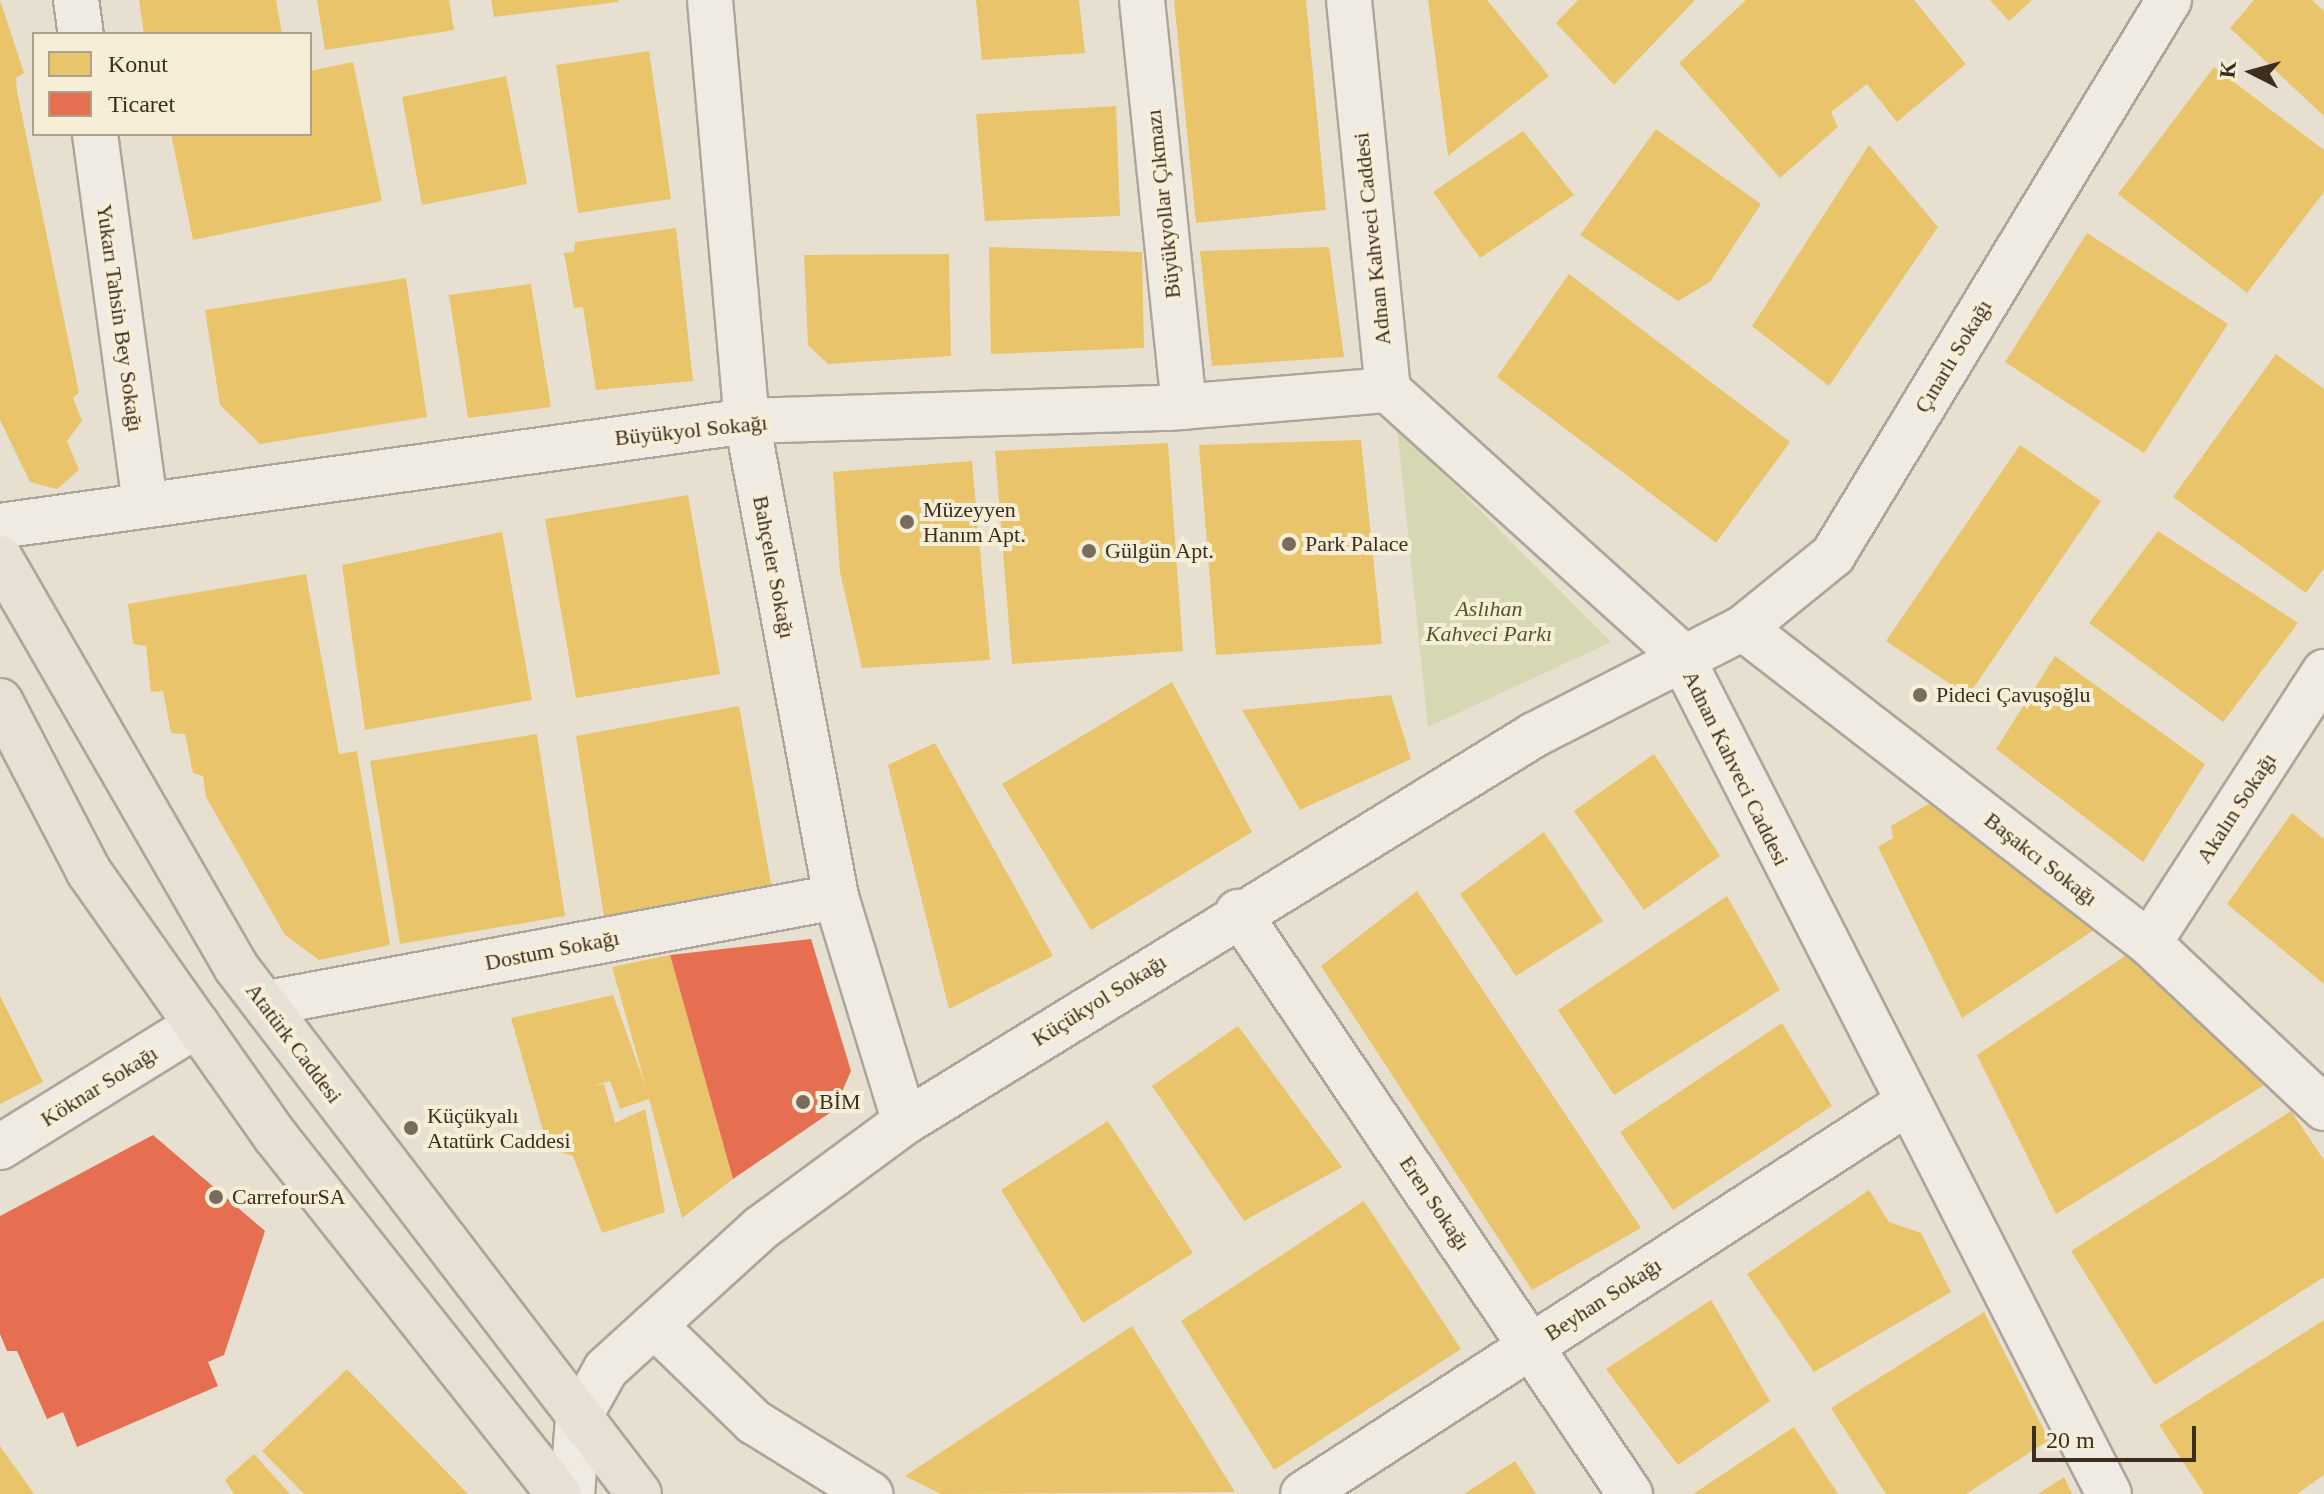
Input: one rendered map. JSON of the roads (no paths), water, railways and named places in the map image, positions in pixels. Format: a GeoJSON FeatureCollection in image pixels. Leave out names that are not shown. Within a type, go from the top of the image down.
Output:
{"type":"FeatureCollection","features":[{"type":"Feature","properties":{"kind":"main road","name":"Atatürk Caddesi"},"geometry":{"type":"LineString","coordinates":[[0,558],[236,967],[268,1003],[578,1419],[639,1494]]}},
{"type":"Feature","properties":{"kind":"main road"},"geometry":{"type":"LineString","coordinates":[[0,701],[89,872],[276,1137],[559,1494]]}},
{"type":"Feature","properties":{"kind":"street"},"geometry":{"type":"LineString","coordinates":[[76,0],[81,32]]}},
{"type":"Feature","properties":{"kind":"street","name":"Bahçeler Sokağı"},"geometry":{"type":"LineString","coordinates":[[710,0],[747,421],[836,897],[905,1122]]}},
{"type":"Feature","properties":{"kind":"street","name":"Büyükyollar Çıkmazı"},"geometry":{"type":"LineString","coordinates":[[1142,0],[1184,407]]}},
{"type":"Feature","properties":{"kind":"street","name":"Adnan Kahveci Caddesi"},"geometry":{"type":"LineString","coordinates":[[1349,0],[1388,390],[1680,654],[1904,1105],[2109,1494]]}},
{"type":"Feature","properties":{"kind":"street","name":"Çınarlı Sokağı"},"geometry":{"type":"LineString","coordinates":[[1680,654],[1743,628],[1833,555],[2169,0]]}},
{"type":"Feature","properties":{"kind":"street","name":"Yukarı Tahsin Bey Sokağı"},"geometry":{"type":"LineString","coordinates":[[95,136],[145,503]]}},
{"type":"Feature","properties":{"kind":"street","name":"Büyükyol Sokağı"},"geometry":{"type":"LineString","coordinates":[[0,526],[145,503],[747,421],[1184,407],[1388,390]]}},
{"type":"Feature","properties":{"kind":"street","name":"Başakcı Sokağı"},"geometry":{"type":"LineString","coordinates":[[1743,628],[2149,943],[2324,1108]]}},
{"type":"Feature","properties":{"kind":"street","name":"Küçükyol Sokağı"},"geometry":{"type":"LineString","coordinates":[[578,1419],[606,1369],[658,1329],[761,1228],[905,1122],[1238,912],[1680,654]]}},
{"type":"Feature","properties":{"kind":"street","name":"Akalın Sokağı"},"geometry":{"type":"LineString","coordinates":[[2149,943],[2324,672]]}},
{"type":"Feature","properties":{"kind":"street","name":"Dostum Sokağı"},"geometry":{"type":"LineString","coordinates":[[268,1003],[836,897]]}},
{"type":"Feature","properties":{"kind":"street","name":"Eren Sokağı"},"geometry":{"type":"LineString","coordinates":[[1238,912],[1630,1494]]}},
{"type":"Feature","properties":{"kind":"street","name":"Köknar Sokağı"},"geometry":{"type":"LineString","coordinates":[[0,1147],[197,1025]]}},
{"type":"Feature","properties":{"kind":"street","name":"Beyhan Sokağı"},"geometry":{"type":"LineString","coordinates":[[1303,1494],[1904,1105]]}},
{"type":"Feature","properties":{"kind":"street"},"geometry":{"type":"LineString","coordinates":[[658,1329],[754,1422],[870,1494]]}},
{"type":"Feature","properties":{"kind":"street"},"geometry":{"type":"LineString","coordinates":[[572,1494],[578,1419]]}},
{"type":"Feature","properties":{"kind":"place","name":"Müzeyyen Hanım Apt."},"geometry":{"type":"Point","coordinates":[907,522]}},
{"type":"Feature","properties":{"kind":"place","name":"Park Palace"},"geometry":{"type":"Point","coordinates":[1289,544]}},
{"type":"Feature","properties":{"kind":"place","name":"Gülgün Apt."},"geometry":{"type":"Point","coordinates":[1089,551]}},
{"type":"Feature","properties":{"kind":"place","name":"Pideci Çavuşoğlu"},"geometry":{"type":"Point","coordinates":[1920,695]}},
{"type":"Feature","properties":{"kind":"place","name":"BİM"},"geometry":{"type":"Point","coordinates":[803,1102]}},
{"type":"Feature","properties":{"kind":"place","name":"Küçükyalı Atatürk Caddesi"},"geometry":{"type":"Point","coordinates":[411,1128]}},
{"type":"Feature","properties":{"kind":"place","name":"CarrefourSA"},"geometry":{"type":"Point","coordinates":[216,1197]}},
{"type":"Feature","properties":{"kind":"park label","name":"Aslıhan Kahveci Parkı"},"geometry":{"type":"Point","coordinates":[1489,620]}}]}
